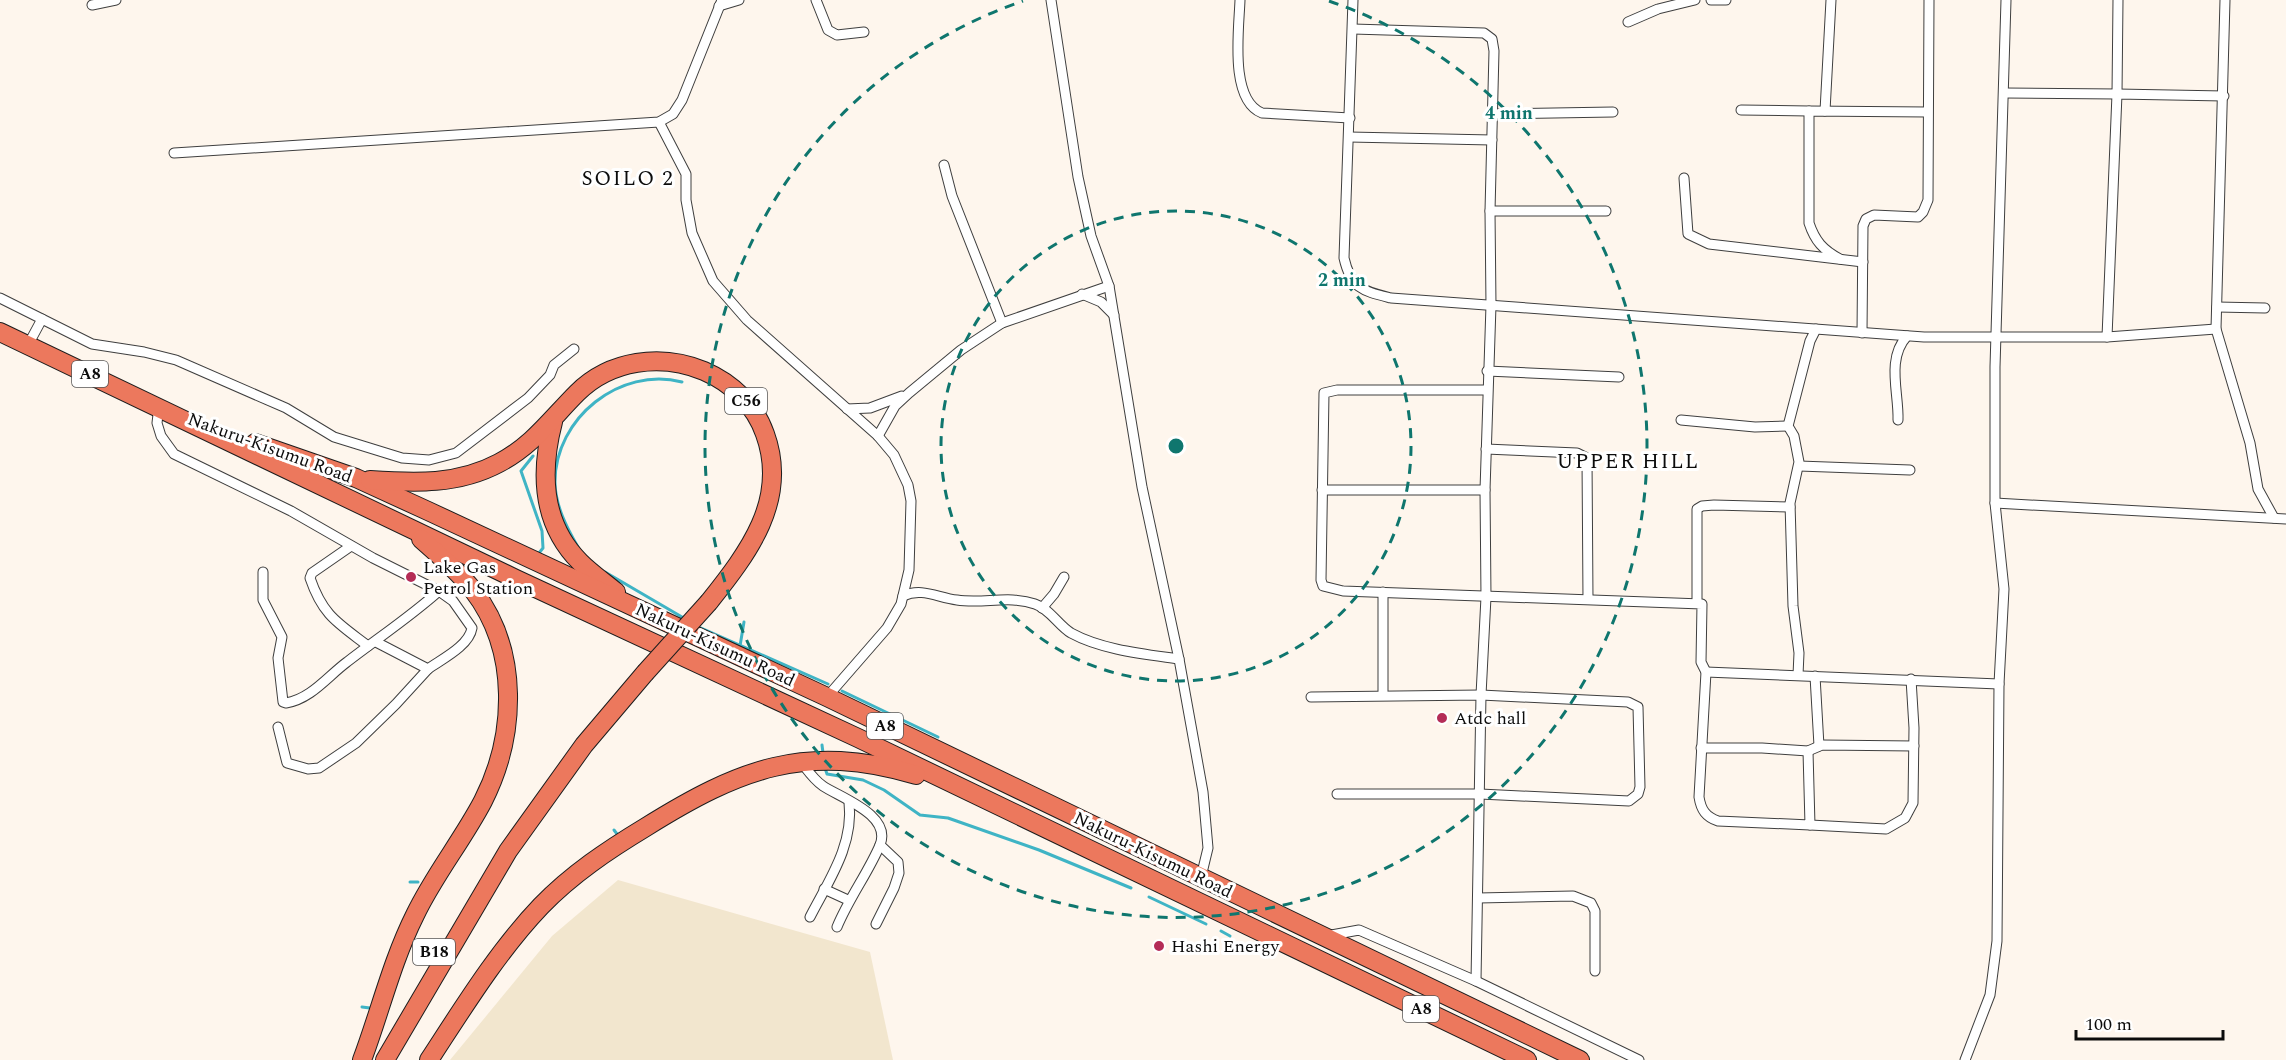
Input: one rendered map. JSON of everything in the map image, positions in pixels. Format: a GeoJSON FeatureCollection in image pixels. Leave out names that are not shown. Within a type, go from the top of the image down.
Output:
{"type":"FeatureCollection","features":[{"type":"Feature","properties":{"kind":"highway","name":"A8"},"geometry":{"type":"LineString","coordinates":[[0,332],[180,416]]}},
{"type":"Feature","properties":{"kind":"highway","name":"C56"},"geometry":{"type":"LineString","coordinates":[[554,420],[578,392],[600,375],[639,362],[663,361],[700,369],[715,376],[748,404],[768,443],[772,468],[771,492],[762,527],[709,602]]}},
{"type":"Feature","properties":{"kind":"highway","name":"Nakuru-Kisumu Road"},"geometry":{"type":"LineString","coordinates":[[180,416],[356,478],[827,697],[1580,1060]]}},
{"type":"Feature","properties":{"kind":"highway","name":"Nakuru-Kisumu Road"},"geometry":{"type":"LineString","coordinates":[[180,416],[328,490],[406,524],[516,579],[1527,1060]]}},
{"type":"Feature","properties":{"kind":"highway"},"geometry":{"type":"LineString","coordinates":[[356,478],[434,482],[467,476],[515,454],[554,420]]}},
{"type":"Feature","properties":{"kind":"highway"},"geometry":{"type":"LineString","coordinates":[[554,420],[548,444],[545,480],[548,510],[553,522],[581,563],[630,605]]}},
{"type":"Feature","properties":{"kind":"highway"},"geometry":{"type":"LineString","coordinates":[[362,1060],[414,916],[435,875],[482,803],[494,778],[503,753],[509,708],[507,680],[501,650],[482,604],[458,573],[406,524]]}},
{"type":"Feature","properties":{"kind":"highway","name":"B18"},"geometry":{"type":"LineString","coordinates":[[371,1060],[431,956],[584,746],[709,602]]}},
{"type":"Feature","properties":{"kind":"highway"},"geometry":{"type":"LineString","coordinates":[[429,1060],[517,935],[559,888],[590,862],[709,789],[750,772],[801,762],[862,763],[955,786]]}},
{"type":"Feature","properties":{"kind":"highway","name":"B18"},"geometry":{"type":"LineString","coordinates":[[385,1060],[508,851]]}},
{"type":"Feature","properties":{"kind":"highway"},"geometry":{"type":"LineString","coordinates":[[398,1060],[420,998]]}},
{"type":"Feature","properties":{"kind":"street"},"geometry":{"type":"LineString","coordinates":[[92,5],[116,0]]}},
{"type":"Feature","properties":{"kind":"street"},"geometry":{"type":"LineString","coordinates":[[174,153],[658,122],[673,114],[682,100],[720,3],[739,0]]}},
{"type":"Feature","properties":{"kind":"street"},"geometry":{"type":"LineString","coordinates":[[816,0],[828,30],[837,34],[864,32]]}},
{"type":"Feature","properties":{"kind":"street"},"geometry":{"type":"LineString","coordinates":[[1051,0],[1078,177],[1091,236],[1109,286],[1142,487],[1179,659],[1208,827],[1208,848],[1201,877]]}},
{"type":"Feature","properties":{"kind":"street"},"geometry":{"type":"LineString","coordinates":[[1240,0],[1240,70],[1245,100],[1250,106],[1262,113],[1350,118]]}},
{"type":"Feature","properties":{"kind":"street"},"geometry":{"type":"LineString","coordinates":[[1353,0],[1344,258],[1351,280],[1366,292],[1391,298],[1907,336],[1996,339],[2107,337],[2216,329]]}},
{"type":"Feature","properties":{"kind":"street"},"geometry":{"type":"LineString","coordinates":[[1628,21],[1658,9],[1695,0]]}},
{"type":"Feature","properties":{"kind":"street"},"geometry":{"type":"LineString","coordinates":[[1712,0],[1726,0]]}},
{"type":"Feature","properties":{"kind":"street"},"geometry":{"type":"LineString","coordinates":[[1826,111],[1831,0]]}},
{"type":"Feature","properties":{"kind":"street"},"geometry":{"type":"LineString","coordinates":[[1862,333],[1863,226],[1866,219],[1874,215],[1918,217],[1926,206],[1929,0]]}},
{"type":"Feature","properties":{"kind":"street"},"geometry":{"type":"LineString","coordinates":[[1965,1060],[1990,995],[1997,941],[1999,684],[2004,589],[1995,503],[1996,339],[2006,0]]}},
{"type":"Feature","properties":{"kind":"street"},"geometry":{"type":"LineString","coordinates":[[2107,337],[2117,94],[2118,0]]}},
{"type":"Feature","properties":{"kind":"street"},"geometry":{"type":"LineString","coordinates":[[2225,0],[2216,329],[2250,443],[2258,489],[2265,507],[2274,518]]}},
{"type":"Feature","properties":{"kind":"street"},"geometry":{"type":"LineString","coordinates":[[1353,29],[1484,33],[1492,39],[1494,51],[1490,211],[1491,305],[1486,390],[1486,597],[1481,695],[1476,981]]}},
{"type":"Feature","properties":{"kind":"street"},"geometry":{"type":"LineString","coordinates":[[2005,93],[2224,96]]}},
{"type":"Feature","properties":{"kind":"street"},"geometry":{"type":"LineString","coordinates":[[1741,110],[1927,112]]}},
{"type":"Feature","properties":{"kind":"street"},"geometry":{"type":"LineString","coordinates":[[1809,111],[1809,223],[1814,237],[1823,250],[1840,259]]}},
{"type":"Feature","properties":{"kind":"street"},"geometry":{"type":"LineString","coordinates":[[1493,114],[1613,112]]}},
{"type":"Feature","properties":{"kind":"street"},"geometry":{"type":"LineString","coordinates":[[658,122],[686,174],[686,200],[692,233],[712,281],[747,320],[878,436],[903,472],[911,501],[909,562],[903,596],[887,628],[827,697]]}},
{"type":"Feature","properties":{"kind":"street"},"geometry":{"type":"LineString","coordinates":[[1349,137],[1492,140]]}},
{"type":"Feature","properties":{"kind":"street"},"geometry":{"type":"LineString","coordinates":[[944,165],[952,196],[1002,323]]}},
{"type":"Feature","properties":{"kind":"street"},"geometry":{"type":"LineString","coordinates":[[1684,177],[1685,221],[1688,234],[1696,240],[1709,244],[1863,262]]}},
{"type":"Feature","properties":{"kind":"street"},"geometry":{"type":"LineString","coordinates":[[1490,211],[1606,211]]}},
{"type":"Feature","properties":{"kind":"street"},"geometry":{"type":"LineString","coordinates":[[878,436],[895,406],[909,393],[961,350],[1002,323],[1109,286]]}},
{"type":"Feature","properties":{"kind":"street"},"geometry":{"type":"LineString","coordinates":[[1082,294],[1101,303],[1114,315]]}},
{"type":"Feature","properties":{"kind":"street"},"geometry":{"type":"LineString","coordinates":[[0,297],[92,344],[144,351],[219,377],[286,408],[334,437],[357,446],[402,458],[429,460],[456,453],[528,398],[550,375],[554,365],[574,349]]}},
{"type":"Feature","properties":{"kind":"street"},"geometry":{"type":"LineString","coordinates":[[2217,307],[2265,308]]}},
{"type":"Feature","properties":{"kind":"street"},"geometry":{"type":"LineString","coordinates":[[28,345],[42,319]]}},
{"type":"Feature","properties":{"kind":"street"},"geometry":{"type":"LineString","coordinates":[[1798,675],[1799,654],[1793,606],[1790,492],[1799,466],[1794,436],[1788,426],[1810,341],[1816,329]]}},
{"type":"Feature","properties":{"kind":"street"},"geometry":{"type":"LineString","coordinates":[[1898,420],[1894,389],[1897,354],[1907,336]]}},
{"type":"Feature","properties":{"kind":"street"},"geometry":{"type":"LineString","coordinates":[[1488,371],[1619,377]]}},
{"type":"Feature","properties":{"kind":"street"},"geometry":{"type":"LineString","coordinates":[[1486,390],[1326,391],[1322,395],[1321,580],[1323,586],[1338,591],[1697,603],[1703,608],[1701,662],[1706,672],[1700,803],[1708,818],[1718,821],[1886,829],[1905,818],[1913,803],[1914,746],[1911,679]]}},
{"type":"Feature","properties":{"kind":"street"},"geometry":{"type":"LineString","coordinates":[[847,409],[870,408],[909,393]]}},
{"type":"Feature","properties":{"kind":"street"},"geometry":{"type":"LineString","coordinates":[[159,406],[157,423],[161,436],[174,454],[291,511],[351,546],[439,591],[453,601],[467,617],[472,632],[452,653],[428,669],[356,743],[319,768],[308,769],[287,763],[278,727]]}},
{"type":"Feature","properties":{"kind":"street"},"geometry":{"type":"LineString","coordinates":[[1681,420],[1755,427],[1788,426]]}},
{"type":"Feature","properties":{"kind":"street"},"geometry":{"type":"LineString","coordinates":[[1486,449],[1577,453],[1587,458],[1588,599]]}},
{"type":"Feature","properties":{"kind":"street"},"geometry":{"type":"LineString","coordinates":[[1799,466],[1910,470]]}},
{"type":"Feature","properties":{"kind":"street"},"geometry":{"type":"LineString","coordinates":[[1322,490],[1485,490]]}},
{"type":"Feature","properties":{"kind":"street"},"geometry":{"type":"LineString","coordinates":[[1995,503],[2286,519]]}},
{"type":"Feature","properties":{"kind":"street"},"geometry":{"type":"LineString","coordinates":[[1697,603],[1697,509],[1714,505],[1790,507]]}},
{"type":"Feature","properties":{"kind":"street"},"geometry":{"type":"LineString","coordinates":[[351,546],[312,573],[310,578],[319,601],[329,617],[372,644],[428,669]]}},
{"type":"Feature","properties":{"kind":"street"},"geometry":{"type":"LineString","coordinates":[[263,572],[263,600],[282,637],[278,658],[283,702],[289,703],[317,688],[439,591]]}},
{"type":"Feature","properties":{"kind":"street"},"geometry":{"type":"LineString","coordinates":[[1042,608],[1064,577]]}},
{"type":"Feature","properties":{"kind":"street"},"geometry":{"type":"LineString","coordinates":[[903,596],[920,592],[955,600],[1023,601],[1042,608],[1070,632],[1083,638],[1116,648],[1179,659]]}},
{"type":"Feature","properties":{"kind":"street"},"geometry":{"type":"LineString","coordinates":[[1383,592],[1383,695]]}},
{"type":"Feature","properties":{"kind":"street"},"geometry":{"type":"LineString","coordinates":[[1706,672],[1999,684]]}},
{"type":"Feature","properties":{"kind":"street"},"geometry":{"type":"LineString","coordinates":[[1815,676],[1819,746]]}},
{"type":"Feature","properties":{"kind":"street"},"geometry":{"type":"LineString","coordinates":[[1311,697],[1481,695],[1634,704],[1640,716],[1638,794],[1629,801],[1480,794],[1337,794]]}},
{"type":"Feature","properties":{"kind":"street"},"geometry":{"type":"LineString","coordinates":[[1701,748],[1762,747],[1808,751],[1819,746],[1914,746]]}},
{"type":"Feature","properties":{"kind":"street"},"geometry":{"type":"LineString","coordinates":[[1808,751],[1810,825]]}},
{"type":"Feature","properties":{"kind":"street"},"geometry":{"type":"LineString","coordinates":[[801,762],[813,778],[878,822],[882,831],[880,845],[848,900],[837,927]]}},
{"type":"Feature","properties":{"kind":"street"},"geometry":{"type":"LineString","coordinates":[[810,917],[848,840],[851,819],[849,802]]}},
{"type":"Feature","properties":{"kind":"street"},"geometry":{"type":"LineString","coordinates":[[876,924],[899,873],[898,862],[880,845]]}},
{"type":"Feature","properties":{"kind":"street"},"geometry":{"type":"LineString","coordinates":[[824,889],[848,900]]}},
{"type":"Feature","properties":{"kind":"street"},"geometry":{"type":"LineString","coordinates":[[1478,898],[1573,896],[1591,903],[1595,911],[1595,970]]}},
{"type":"Feature","properties":{"kind":"street"},"geometry":{"type":"LineString","coordinates":[[1324,936],[1359,930],[1476,981],[1639,1060]]}},
{"type":"Feature","properties":{"kind":"shaded area"},"geometry":{"type":"Polygon","coordinates":[[[618,880],[870,952],[893,1060],[450,1060],[552,936],[618,880]]]}},
{"type":"Feature","properties":{"kind":"waterway"},"geometry":{"type":"LineString","coordinates":[[578,547],[562,516],[555,482],[558,459],[566,437],[579,418],[595,402],[615,390],[636,382],[659,379],[682,382]]}},
{"type":"Feature","properties":{"kind":"waterway"},"geometry":{"type":"LineString","coordinates":[[533,456],[521,471],[542,531],[543,548],[539,553]]}},
{"type":"Feature","properties":{"kind":"waterway"},"geometry":{"type":"LineString","coordinates":[[605,572],[682,617]]}},
{"type":"Feature","properties":{"kind":"waterway"},"geometry":{"type":"LineString","coordinates":[[740,646],[744,622]]}},
{"type":"Feature","properties":{"kind":"waterway"},"geometry":{"type":"LineString","coordinates":[[701,628],[828,684]]}},
{"type":"Feature","properties":{"kind":"waterway"},"geometry":{"type":"LineString","coordinates":[[842,691],[938,737]]}},
{"type":"Feature","properties":{"kind":"waterway"},"geometry":{"type":"LineString","coordinates":[[822,745],[823,753]]}},
{"type":"Feature","properties":{"kind":"waterway"},"geometry":{"type":"LineString","coordinates":[[825,768],[827,774],[863,780],[884,790],[920,815],[948,818],[1039,850],[1131,888]]}},
{"type":"Feature","properties":{"kind":"waterway"},"geometry":{"type":"LineString","coordinates":[[614,830],[617,834]]}},
{"type":"Feature","properties":{"kind":"waterway"},"geometry":{"type":"LineString","coordinates":[[410,882],[418,882]]}},
{"type":"Feature","properties":{"kind":"waterway"},"geometry":{"type":"LineString","coordinates":[[1149,897],[1206,924]]}},
{"type":"Feature","properties":{"kind":"waterway"},"geometry":{"type":"LineString","coordinates":[[1221,931],[1230,936]]}},
{"type":"Feature","properties":{"kind":"waterway"},"geometry":{"type":"LineString","coordinates":[[362,1007],[370,1008]]}},
{"type":"Feature","properties":{"kind":"place","name":"Lake Gas Petrol Station"},"geometry":{"type":"Point","coordinates":[411,577]}},
{"type":"Feature","properties":{"kind":"place","name":"Atdc hall"},"geometry":{"type":"Point","coordinates":[1442,718]}},
{"type":"Feature","properties":{"kind":"place","name":"Hashi Energy"},"geometry":{"type":"Point","coordinates":[1159,946]}},
{"type":"Feature","properties":{"kind":"district","name":"SOILO 2"},"geometry":{"type":"Point","coordinates":[628,179]}},
{"type":"Feature","properties":{"kind":"district","name":"UPPER HILL"},"geometry":{"type":"Point","coordinates":[1628,462]}}]}
